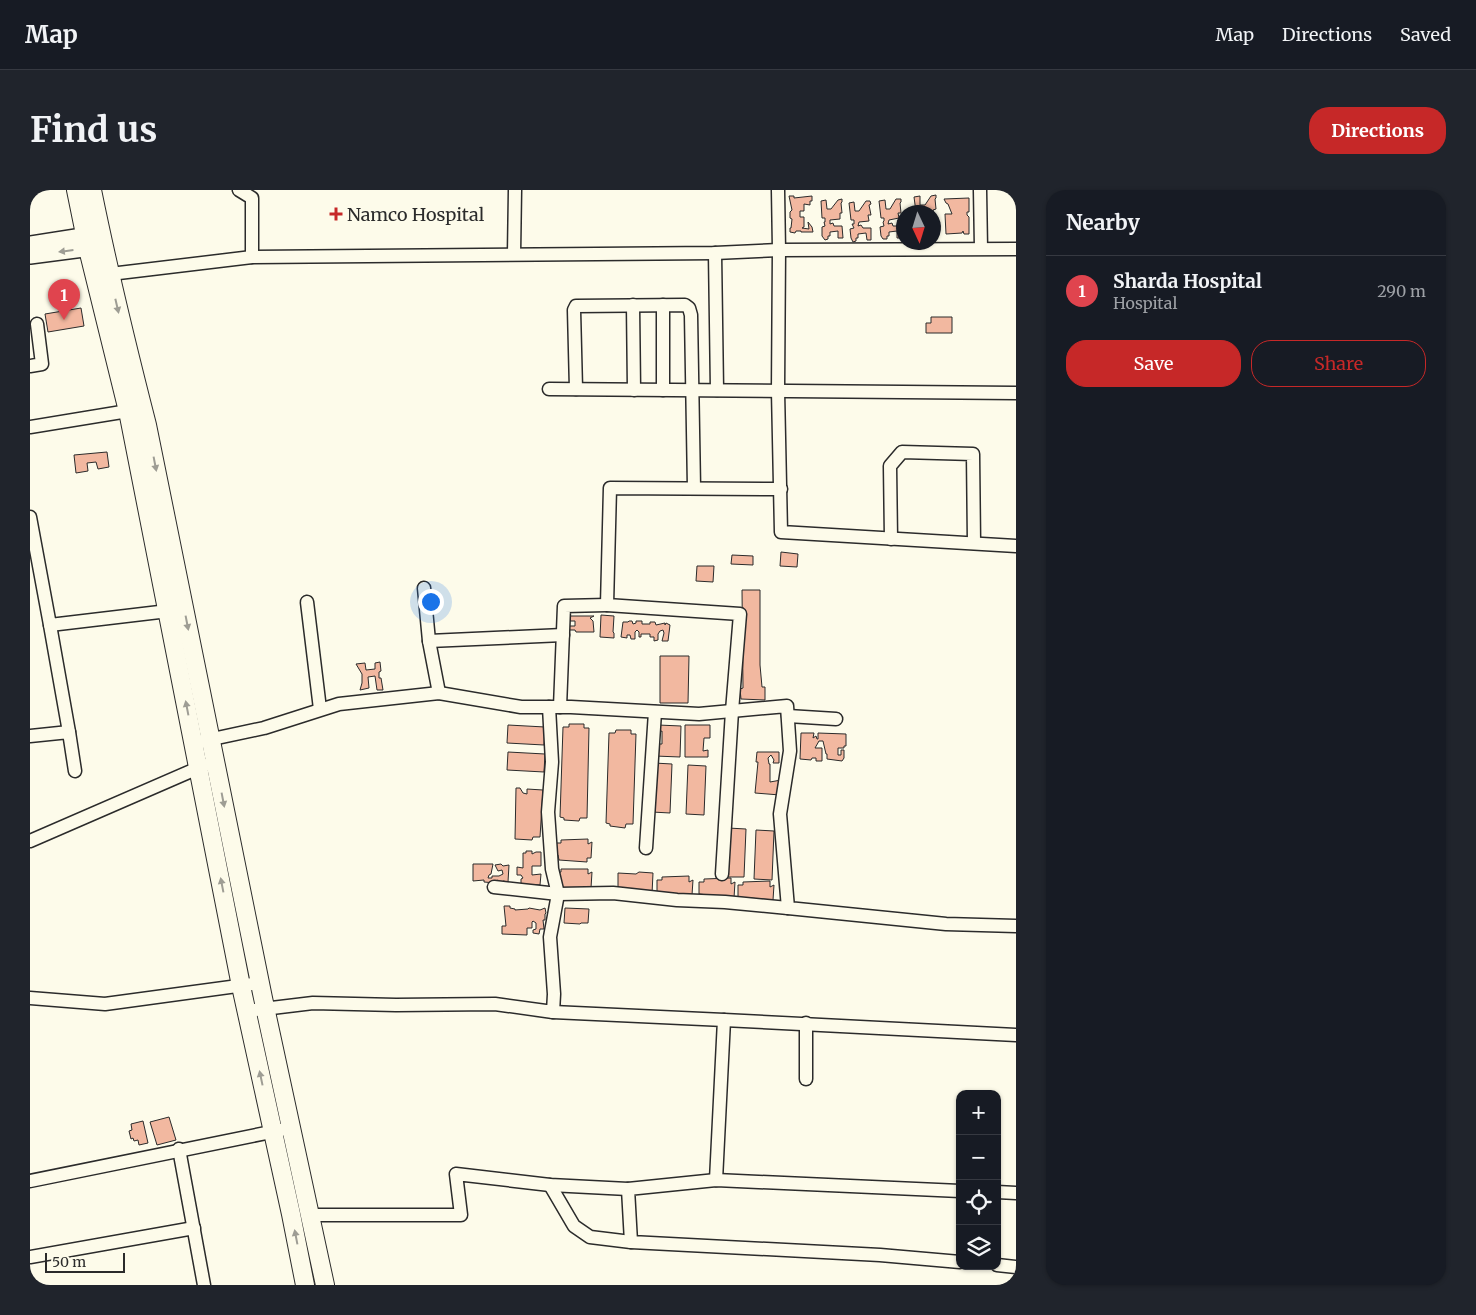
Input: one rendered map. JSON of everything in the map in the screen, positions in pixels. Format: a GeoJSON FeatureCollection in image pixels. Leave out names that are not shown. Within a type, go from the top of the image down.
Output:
{"type":"FeatureCollection","features":[{"type":"Feature","properties":{"kind":"highway"},"geometry":{"type":"LineString","coordinates":[[76,190],[94,241],[121,355],[128,411],[168,611],[202,741]]}},
{"type":"Feature","properties":{"kind":"highway"},"geometry":{"type":"LineString","coordinates":[[92,190],[94,241]]}},
{"type":"Feature","properties":{"kind":"highway"},"geometry":{"type":"LineString","coordinates":[[121,355],[147,425],[202,741],[207,764],[230,836],[325,1285]]}},
{"type":"Feature","properties":{"kind":"highway"},"geometry":{"type":"LineString","coordinates":[[207,764],[212,839],[241,986],[305,1285]]}},
{"type":"Feature","properties":{"kind":"highway"},"geometry":{"type":"LineString","coordinates":[[212,839],[230,836]]}},
{"type":"Feature","properties":{"kind":"highway"},"geometry":{"type":"LineString","coordinates":[[228,917],[246,914]]}},
{"type":"Feature","properties":{"kind":"main road"},"geometry":{"type":"LineString","coordinates":[[30,244],[94,241]]}},
{"type":"Feature","properties":{"kind":"main road"},"geometry":{"type":"LineString","coordinates":[[30,256],[94,241]]}},
{"type":"Feature","properties":{"kind":"street"},"geometry":{"type":"LineString","coordinates":[[239,190],[252,198],[252,257]]}},
{"type":"Feature","properties":{"kind":"street"},"geometry":{"type":"LineString","coordinates":[[514,254],[515,190]]}},
{"type":"Feature","properties":{"kind":"street"},"geometry":{"type":"LineString","coordinates":[[778,190],[778,391],[782,532],[1016,546]]}},
{"type":"Feature","properties":{"kind":"street"},"geometry":{"type":"LineString","coordinates":[[980,190],[980,248]]}},
{"type":"Feature","properties":{"kind":"street"},"geometry":{"type":"LineString","coordinates":[[102,275],[252,257],[1016,248]]}},
{"type":"Feature","properties":{"kind":"street"},"geometry":{"type":"LineString","coordinates":[[715,253],[717,390]]}},
{"type":"Feature","properties":{"kind":"street"},"geometry":{"type":"LineString","coordinates":[[633,305],[634,390]]}},
{"type":"Feature","properties":{"kind":"street"},"geometry":{"type":"LineString","coordinates":[[663,305],[663,390]]}},
{"type":"Feature","properties":{"kind":"street"},"geometry":{"type":"LineString","coordinates":[[576,389],[574,310],[576,306],[685,305],[689,308],[691,315],[694,488]]}},
{"type":"Feature","properties":{"kind":"street"},"geometry":{"type":"LineString","coordinates":[[30,366],[42,364],[37,324]]}},
{"type":"Feature","properties":{"kind":"street"},"geometry":{"type":"LineString","coordinates":[[548,389],[1016,393]]}},
{"type":"Feature","properties":{"kind":"street"},"geometry":{"type":"LineString","coordinates":[[30,427],[128,411]]}},
{"type":"Feature","properties":{"kind":"street"},"geometry":{"type":"LineString","coordinates":[[891,539],[890,466],[902,452],[972,454],[974,543]]}},
{"type":"Feature","properties":{"kind":"street"},"geometry":{"type":"LineString","coordinates":[[606,605],[610,488],[781,489]]}},
{"type":"Feature","properties":{"kind":"street"},"geometry":{"type":"LineString","coordinates":[[30,517],[75,771]]}},
{"type":"Feature","properties":{"kind":"street"},"geometry":{"type":"LineString","coordinates":[[424,588],[429,641],[439,693]]}},
{"type":"Feature","properties":{"kind":"street"},"geometry":{"type":"LineString","coordinates":[[307,602],[320,709]]}},
{"type":"Feature","properties":{"kind":"street"},"geometry":{"type":"LineString","coordinates":[[553,1012],[554,994],[550,937],[558,894],[552,869],[548,812],[564,606],[606,605],[740,614],[722,874]]}},
{"type":"Feature","properties":{"kind":"street"},"geometry":{"type":"LineString","coordinates":[[50,625],[168,611]]}},
{"type":"Feature","properties":{"kind":"street"},"geometry":{"type":"LineString","coordinates":[[429,641],[563,635]]}},
{"type":"Feature","properties":{"kind":"street"},"geometry":{"type":"LineString","coordinates":[[202,741],[264,728],[339,704],[439,693],[521,707],[699,714],[787,706],[790,750],[780,814],[788,908]]}},
{"type":"Feature","properties":{"kind":"street"},"geometry":{"type":"LineString","coordinates":[[646,848],[654,712]]}},
{"type":"Feature","properties":{"kind":"street"},"geometry":{"type":"LineString","coordinates":[[788,716],[836,719]]}},
{"type":"Feature","properties":{"kind":"street"},"geometry":{"type":"LineString","coordinates":[[30,736],[69,732]]}},
{"type":"Feature","properties":{"kind":"street"},"geometry":{"type":"LineString","coordinates":[[30,841],[207,764]]}},
{"type":"Feature","properties":{"kind":"street"},"geometry":{"type":"LineString","coordinates":[[494,887],[558,894],[613,893],[676,900],[725,902],[946,924],[1016,926]]}},
{"type":"Feature","properties":{"kind":"street"},"geometry":{"type":"LineString","coordinates":[[30,998],[105,1004],[260,983]]}},
{"type":"Feature","properties":{"kind":"street"},"geometry":{"type":"LineString","coordinates":[[247,1011],[313,1003],[396,1005],[495,1004],[553,1012],[806,1023],[1016,1035]]}},
{"type":"Feature","properties":{"kind":"street"},"geometry":{"type":"LineString","coordinates":[[716,1180],[724,1020]]}},
{"type":"Feature","properties":{"kind":"street"},"geometry":{"type":"LineString","coordinates":[[806,1023],[806,1079]]}},
{"type":"Feature","properties":{"kind":"street"},"geometry":{"type":"LineString","coordinates":[[30,1181],[291,1127]]}},
{"type":"Feature","properties":{"kind":"street"},"geometry":{"type":"LineString","coordinates":[[179,1150],[204,1285]]}},
{"type":"Feature","properties":{"kind":"street"},"geometry":{"type":"LineString","coordinates":[[310,1215],[461,1215],[456,1174],[550,1185],[628,1189],[716,1180],[956,1191]]}},
{"type":"Feature","properties":{"kind":"street"},"geometry":{"type":"LineString","coordinates":[[550,1185],[574,1226],[590,1237],[631,1242],[956,1262]]}},
{"type":"Feature","properties":{"kind":"street"},"geometry":{"type":"LineString","coordinates":[[628,1189],[631,1242]]}},
{"type":"Feature","properties":{"kind":"street"},"geometry":{"type":"LineString","coordinates":[[1001,1192],[1016,1193]]}},
{"type":"Feature","properties":{"kind":"street"},"geometry":{"type":"LineString","coordinates":[[30,1257],[194,1228]]}},
{"type":"Feature","properties":{"kind":"street"},"geometry":{"type":"LineString","coordinates":[[1001,1265],[1016,1266]]}},
{"type":"Feature","properties":{"kind":"building"},"geometry":{"type":"Polygon","coordinates":[[[936,195],[936,205],[925,205],[931,196],[936,195]]]}},
{"type":"Feature","properties":{"kind":"building"},"geometry":{"type":"Polygon","coordinates":[[[789,196],[794,196],[794,198],[812,196],[810,205],[804,204],[804,211],[800,211],[800,217],[804,217],[804,227],[802,228],[809,229],[808,222],[813,232],[790,232],[792,219],[790,218],[790,212],[792,210],[789,196]]]}},
{"type":"Feature","properties":{"kind":"building"},"geometry":{"type":"Polygon","coordinates":[[[920,196],[920,205],[915,205],[914,197],[920,196]]]}},
{"type":"Feature","properties":{"kind":"building"},"geometry":{"type":"Polygon","coordinates":[[[969,198],[969,212],[967,212],[967,215],[969,217],[969,234],[964,234],[963,231],[962,233],[946,234],[945,214],[952,214],[944,199],[969,198]]]}},
{"type":"Feature","properties":{"kind":"building"},"geometry":{"type":"Polygon","coordinates":[[[842,199],[840,219],[830,220],[830,224],[842,226],[843,238],[838,238],[838,231],[830,232],[830,236],[825,240],[822,236],[825,218],[822,218],[821,201],[826,200],[827,209],[831,209],[838,200],[842,199]]]}},
{"type":"Feature","properties":{"kind":"building"},"geometry":{"type":"Polygon","coordinates":[[[896,199],[901,199],[900,205],[896,205],[896,219],[889,220],[888,224],[892,223],[893,226],[896,226],[896,231],[889,232],[887,239],[883,239],[880,227],[884,226],[884,218],[881,218],[879,201],[885,200],[886,209],[890,209],[896,199]]]}},
{"type":"Feature","properties":{"kind":"building"},"geometry":{"type":"Polygon","coordinates":[[[866,201],[870,201],[871,215],[868,215],[869,221],[859,222],[858,226],[871,228],[871,240],[867,240],[866,233],[858,234],[858,238],[853,242],[850,229],[854,228],[852,224],[854,224],[854,220],[851,220],[849,203],[854,202],[855,211],[859,211],[866,201]]]}},
{"type":"Feature","properties":{"kind":"building"},"geometry":{"type":"Polygon","coordinates":[[[81,308],[84,326],[48,332],[45,314],[81,308]]]}},
{"type":"Feature","properties":{"kind":"building"},"geometry":{"type":"Polygon","coordinates":[[[931,317],[952,317],[952,333],[926,333],[926,323],[931,323],[931,317]]]}},
{"type":"Feature","properties":{"kind":"building"},"geometry":{"type":"Polygon","coordinates":[[[107,452],[109,467],[98,469],[96,462],[87,463],[88,471],[76,473],[74,455],[107,452]]]}},
{"type":"Feature","properties":{"kind":"building"},"geometry":{"type":"Polygon","coordinates":[[[781,552],[798,554],[797,567],[780,566],[781,552]]]}},
{"type":"Feature","properties":{"kind":"building"},"geometry":{"type":"Polygon","coordinates":[[[732,555],[753,556],[753,565],[731,564],[732,555]]]}},
{"type":"Feature","properties":{"kind":"building"},"geometry":{"type":"Polygon","coordinates":[[[697,566],[714,566],[713,582],[696,581],[697,566]]]}},
{"type":"Feature","properties":{"kind":"building"},"geometry":{"type":"Polygon","coordinates":[[[742,590],[760,590],[760,665],[762,687],[765,687],[765,700],[741,699],[740,689],[743,688],[742,590]]]}},
{"type":"Feature","properties":{"kind":"building"},"geometry":{"type":"Polygon","coordinates":[[[601,615],[614,616],[614,638],[600,637],[601,615]]]}},
{"type":"Feature","properties":{"kind":"building"},"geometry":{"type":"Polygon","coordinates":[[[570,616],[594,616],[590,618],[593,621],[594,632],[569,630],[569,626],[575,626],[575,621],[570,621],[570,616]]]}},
{"type":"Feature","properties":{"kind":"building"},"geometry":{"type":"Polygon","coordinates":[[[632,621],[633,624],[636,621],[642,621],[642,624],[655,622],[656,625],[665,623],[665,625],[666,623],[670,625],[668,641],[662,641],[663,630],[658,634],[658,640],[654,641],[654,637],[650,637],[650,634],[641,634],[641,637],[639,637],[637,630],[635,632],[635,639],[631,639],[630,635],[627,635],[627,638],[621,637],[623,622],[632,621]]]}},
{"type":"Feature","properties":{"kind":"building"},"geometry":{"type":"Polygon","coordinates":[[[660,656],[689,656],[688,703],[660,703],[660,656]]]}},
{"type":"Feature","properties":{"kind":"building"},"geometry":{"type":"Polygon","coordinates":[[[380,662],[381,671],[379,672],[379,678],[381,678],[383,690],[377,690],[375,676],[368,677],[369,688],[360,690],[362,674],[356,664],[365,663],[366,670],[375,669],[375,663],[380,662]]]}},
{"type":"Feature","properties":{"kind":"building"},"geometry":{"type":"Polygon","coordinates":[[[569,724],[584,724],[584,728],[589,728],[587,818],[580,818],[579,821],[564,820],[564,818],[560,817],[563,727],[569,727],[569,724]]]}},
{"type":"Feature","properties":{"kind":"building"},"geometry":{"type":"Polygon","coordinates":[[[508,725],[545,727],[544,745],[507,743],[508,725]]]}},
{"type":"Feature","properties":{"kind":"building"},"geometry":{"type":"Polygon","coordinates":[[[658,725],[681,726],[680,757],[655,756],[656,744],[662,744],[662,731],[658,732],[658,725]]]}},
{"type":"Feature","properties":{"kind":"building"},"geometry":{"type":"Polygon","coordinates":[[[685,725],[710,725],[710,738],[704,738],[703,751],[708,750],[708,757],[685,757],[685,725]]]}},
{"type":"Feature","properties":{"kind":"building"},"geometry":{"type":"Polygon","coordinates":[[[616,730],[631,730],[631,734],[636,734],[633,824],[626,824],[625,828],[610,826],[610,824],[606,823],[609,733],[615,733],[616,730]]]}},
{"type":"Feature","properties":{"kind":"building"},"geometry":{"type":"Polygon","coordinates":[[[801,733],[814,733],[813,738],[816,736],[817,739],[818,733],[846,734],[846,746],[838,748],[838,755],[841,755],[841,750],[844,750],[844,758],[842,761],[827,759],[823,741],[819,741],[815,748],[822,748],[822,761],[816,761],[816,758],[811,760],[800,759],[801,733]]]}},
{"type":"Feature","properties":{"kind":"building"},"geometry":{"type":"Polygon","coordinates":[[[508,752],[545,754],[544,772],[507,770],[508,752]]]}},
{"type":"Feature","properties":{"kind":"building"},"geometry":{"type":"Polygon","coordinates":[[[757,752],[779,752],[779,763],[773,763],[774,760],[771,755],[768,758],[770,782],[781,780],[780,795],[755,793],[757,752]]]}},
{"type":"Feature","properties":{"kind":"building"},"geometry":{"type":"Polygon","coordinates":[[[654,763],[672,764],[670,813],[652,812],[654,763]]]}},
{"type":"Feature","properties":{"kind":"building"},"geometry":{"type":"Polygon","coordinates":[[[688,765],[706,766],[704,815],[686,814],[688,765]]]}},
{"type":"Feature","properties":{"kind":"building"},"geometry":{"type":"Polygon","coordinates":[[[516,788],[520,788],[523,793],[527,794],[527,789],[543,790],[540,837],[533,837],[532,840],[515,839],[516,788]]]}},
{"type":"Feature","properties":{"kind":"building"},"geometry":{"type":"Polygon","coordinates":[[[728,828],[746,829],[744,877],[727,877],[728,828]]]}},
{"type":"Feature","properties":{"kind":"building"},"geometry":{"type":"Polygon","coordinates":[[[756,830],[774,831],[772,880],[754,879],[756,830]]]}},
{"type":"Feature","properties":{"kind":"building"},"geometry":{"type":"Polygon","coordinates":[[[588,839],[588,844],[592,842],[591,858],[587,858],[587,862],[559,860],[556,854],[556,843],[561,843],[561,840],[588,839]]]}},
{"type":"Feature","properties":{"kind":"building"},"geometry":{"type":"Polygon","coordinates":[[[526,851],[532,851],[532,854],[541,852],[541,866],[532,866],[532,875],[541,874],[540,885],[521,884],[521,879],[523,878],[521,875],[517,875],[517,867],[523,868],[523,853],[526,853],[526,851]]]}},
{"type":"Feature","properties":{"kind":"building"},"geometry":{"type":"Polygon","coordinates":[[[473,864],[493,864],[488,878],[503,874],[502,870],[498,871],[495,865],[509,865],[508,882],[503,881],[502,883],[497,880],[496,883],[484,882],[484,880],[473,881],[473,864]]]}},
{"type":"Feature","properties":{"kind":"building"},"geometry":{"type":"Polygon","coordinates":[[[561,869],[588,869],[588,874],[592,872],[591,888],[559,890],[556,873],[561,872],[561,869]]]}},
{"type":"Feature","properties":{"kind":"building"},"geometry":{"type":"Polygon","coordinates":[[[639,872],[653,873],[652,894],[618,893],[618,873],[636,874],[639,872]]]}},
{"type":"Feature","properties":{"kind":"building"},"geometry":{"type":"Polygon","coordinates":[[[689,876],[689,882],[693,880],[692,895],[657,892],[657,880],[662,880],[662,877],[689,876]]]}},
{"type":"Feature","properties":{"kind":"building"},"geometry":{"type":"Polygon","coordinates":[[[731,878],[731,884],[735,882],[734,898],[699,894],[699,882],[704,882],[704,879],[731,878]]]}},
{"type":"Feature","properties":{"kind":"building"},"geometry":{"type":"Polygon","coordinates":[[[770,881],[770,887],[774,885],[773,900],[738,897],[738,885],[743,885],[743,882],[770,881]]]}},
{"type":"Feature","properties":{"kind":"building"},"geometry":{"type":"Polygon","coordinates":[[[504,906],[510,906],[510,908],[515,910],[529,908],[540,910],[545,908],[544,929],[540,929],[539,934],[533,933],[533,930],[536,929],[536,923],[533,921],[532,928],[527,928],[527,935],[502,934],[502,926],[506,926],[504,906]]]}},
{"type":"Feature","properties":{"kind":"building"},"geometry":{"type":"Polygon","coordinates":[[[565,908],[589,909],[588,923],[564,923],[565,908]]]}},
{"type":"Feature","properties":{"kind":"building"},"geometry":{"type":"Polygon","coordinates":[[[169,1117],[176,1140],[157,1145],[150,1122],[169,1117]]]}},
{"type":"Feature","properties":{"kind":"building"},"geometry":{"type":"Polygon","coordinates":[[[143,1121],[148,1143],[139,1145],[138,1140],[134,1141],[133,1138],[131,1139],[129,1131],[132,1130],[131,1124],[143,1121]]]}},
{"type":"Feature","properties":{"kind":"place","name":"Namco Hospital"},"geometry":{"type":"Point","coordinates":[336,214]}},
{"type":"Feature","properties":{"kind":"place","name":"Sharda Hospital"},"geometry":{"type":"Point","coordinates":[64,320]}}]}
